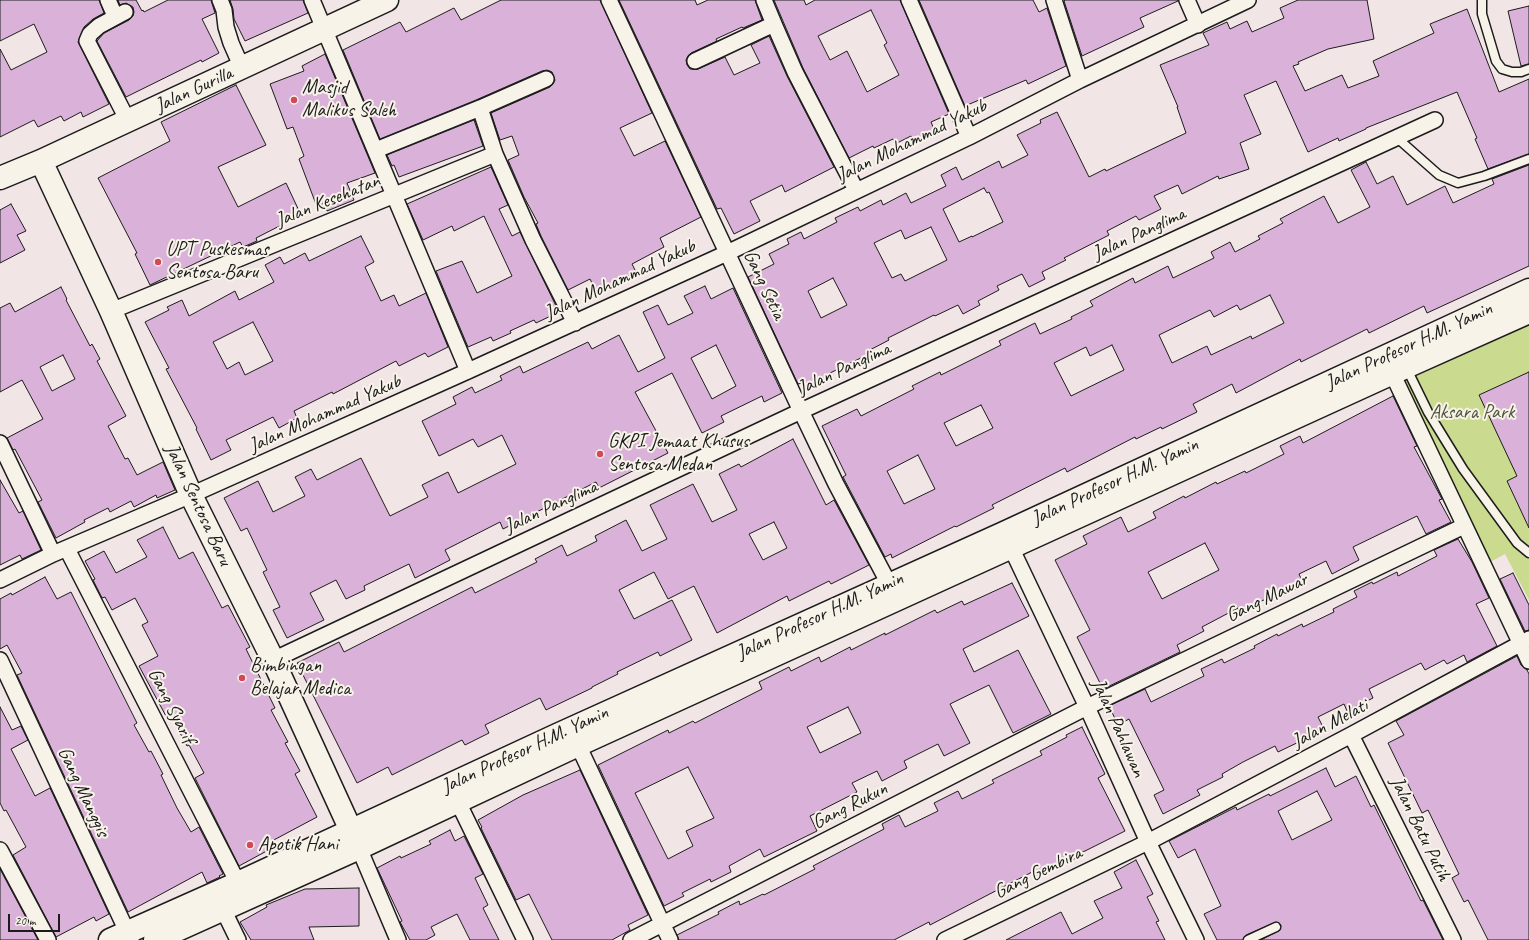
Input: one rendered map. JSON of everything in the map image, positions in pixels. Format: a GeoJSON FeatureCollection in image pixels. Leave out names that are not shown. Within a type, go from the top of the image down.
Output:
{"type":"FeatureCollection","features":[{"type":"Feature","properties":{"kind":"main road","name":"Jalan Gurilla"},"geometry":{"type":"LineString","coordinates":[[0,178],[128,121],[387,0]]}},
{"type":"Feature","properties":{"kind":"main road","name":"Jalan Sentosa Baru"},"geometry":{"type":"LineString","coordinates":[[41,161],[111,311],[191,496],[273,660],[355,839]]}},
{"type":"Feature","properties":{"kind":"main road","name":"Jalan Profesor H.M. Yamin"},"geometry":{"type":"LineString","coordinates":[[123,937],[219,901],[566,744],[1008,540],[1529,290]]}},
{"type":"Feature","properties":{"kind":"main road","name":"Jalan Profesor H.M. Yamin"},"geometry":{"type":"LineString","coordinates":[[355,839],[458,802],[566,744],[889,584],[1008,540],[1529,312]]}},
{"type":"Feature","properties":{"kind":"main road","name":"Jalan Profesor H.M. Yamin"},"geometry":{"type":"LineString","coordinates":[[155,940],[219,901]]}},
{"type":"Feature","properties":{"kind":"street"},"geometry":{"type":"LineString","coordinates":[[108,0],[120,14],[92,32],[87,41],[128,121]]}},
{"type":"Feature","properties":{"kind":"street"},"geometry":{"type":"LineString","coordinates":[[220,0],[224,10],[226,27],[231,43],[242,68]]}},
{"type":"Feature","properties":{"kind":"street"},"geometry":{"type":"LineString","coordinates":[[312,0],[468,371]]}},
{"type":"Feature","properties":{"kind":"street","name":"Gang Setia"},"geometry":{"type":"LineString","coordinates":[[609,0],[801,411],[836,484],[889,584]]}},
{"type":"Feature","properties":{"kind":"street"},"geometry":{"type":"LineString","coordinates":[[764,0],[795,72],[856,190]]}},
{"type":"Feature","properties":{"kind":"street"},"geometry":{"type":"LineString","coordinates":[[909,0],[969,137]]}},
{"type":"Feature","properties":{"kind":"street"},"geometry":{"type":"LineString","coordinates":[[1054,0],[1080,80]]}},
{"type":"Feature","properties":{"kind":"street"},"geometry":{"type":"LineString","coordinates":[[1187,0],[1198,25]]}},
{"type":"Feature","properties":{"kind":"street","name":"Jalan Mohammad Yakub"},"geometry":{"type":"LineString","coordinates":[[0,580],[53,554],[191,496],[726,253],[969,137],[1080,80],[1248,0]]}},
{"type":"Feature","properties":{"kind":"street"},"geometry":{"type":"LineString","coordinates":[[695,61],[774,24]]}},
{"type":"Feature","properties":{"kind":"street"},"geometry":{"type":"LineString","coordinates":[[376,150],[480,108],[546,79]]}},
{"type":"Feature","properties":{"kind":"street"},"geometry":{"type":"LineString","coordinates":[[480,108],[494,154],[533,240],[575,322]]}},
{"type":"Feature","properties":{"kind":"street","name":"Jalan Panglima"},"geometry":{"type":"LineString","coordinates":[[273,660],[801,411],[1435,120]]}},
{"type":"Feature","properties":{"kind":"street","name":"Jalan Kesehatan"},"geometry":{"type":"LineString","coordinates":[[111,311],[494,154]]}},
{"type":"Feature","properties":{"kind":"street"},"geometry":{"type":"LineString","coordinates":[[1399,370],[1464,526],[1525,641],[1529,661]]}},
{"type":"Feature","properties":{"kind":"street"},"geometry":{"type":"LineString","coordinates":[[0,443],[53,554]]}},
{"type":"Feature","properties":{"kind":"street","name":"Gang Mawar"},"geometry":{"type":"LineString","coordinates":[[1087,707],[1464,526]]}},
{"type":"Feature","properties":{"kind":"street","name":"Jalan Pahlawan"},"geometry":{"type":"LineString","coordinates":[[1008,540],[1087,707],[1148,842],[1196,940]]}},
{"type":"Feature","properties":{"kind":"street","name":"Gang Syarif"},"geometry":{"type":"LineString","coordinates":[[67,548],[241,891]]}},
{"type":"Feature","properties":{"kind":"street","name":"Jalan Melati"},"geometry":{"type":"LineString","coordinates":[[1148,842],[1351,736],[1525,641]]}},
{"type":"Feature","properties":{"kind":"street","name":"Gang Manggis"},"geometry":{"type":"LineString","coordinates":[[0,660],[123,937]]}},
{"type":"Feature","properties":{"kind":"street","name":"Gang Rukun"},"geometry":{"type":"LineString","coordinates":[[631,940],[663,925],[1087,707]]}},
{"type":"Feature","properties":{"kind":"street","name":"Jalan Batu Putih"},"geometry":{"type":"LineString","coordinates":[[1351,736],[1453,940]]}},
{"type":"Feature","properties":{"kind":"street"},"geometry":{"type":"LineString","coordinates":[[566,744],[670,940]]}},
{"type":"Feature","properties":{"kind":"street"},"geometry":{"type":"LineString","coordinates":[[458,802],[525,940]]}},
{"type":"Feature","properties":{"kind":"street"},"geometry":{"type":"LineString","coordinates":[[355,839],[398,940]]}},
{"type":"Feature","properties":{"kind":"street","name":"Gang Gembira"},"geometry":{"type":"LineString","coordinates":[[946,940],[1148,842]]}},
{"type":"Feature","properties":{"kind":"street"},"geometry":{"type":"LineString","coordinates":[[0,850],[48,940]]}},
{"type":"Feature","properties":{"kind":"street"},"geometry":{"type":"LineString","coordinates":[[219,901],[238,940]]}},
{"type":"Feature","properties":{"kind":"lane"},"geometry":{"type":"LineString","coordinates":[[1482,0],[1482,14],[1496,61],[1502,69],[1512,72],[1521,72],[1529,69]]}},
{"type":"Feature","properties":{"kind":"lane"},"geometry":{"type":"LineString","coordinates":[[1396,137],[1439,175],[1458,183],[1484,176],[1529,159]]}},
{"type":"Feature","properties":{"kind":"lane"},"geometry":{"type":"LineString","coordinates":[[1399,370],[1428,412],[1463,469],[1517,543],[1529,553]]}},
{"type":"Feature","properties":{"kind":"lane"},"geometry":{"type":"LineString","coordinates":[[1248,940],[1276,927]]}},
{"type":"Feature","properties":{"kind":"green space","name":"Aksara Park"},"geometry":{"type":"Polygon","coordinates":[[[1529,324],[1529,600],[1505,554],[1481,567],[1395,385],[1529,324]]]}},
{"type":"Feature","properties":{"kind":"building"},"geometry":{"type":"Polygon","coordinates":[[[0,0],[99,0],[104,13],[93,19],[84,27],[78,42],[109,104],[83,117],[81,112],[64,121],[61,116],[38,127],[34,120],[0,137],[0,49],[11,70],[47,52],[34,24],[0,41],[0,0]]]}},
{"type":"Feature","properties":{"kind":"building"},"geometry":{"type":"Polygon","coordinates":[[[118,0],[136,0],[144,12],[168,0],[211,0],[215,13],[202,19],[219,53],[202,62],[201,60],[126,97],[97,41],[104,33],[129,20],[133,16],[133,7],[126,3],[120,5],[118,0]]]}},
{"type":"Feature","properties":{"kind":"building"},"geometry":{"type":"Polygon","coordinates":[[[230,0],[303,0],[308,13],[245,41],[234,19],[230,0]]]}},
{"type":"Feature","properties":{"kind":"building"},"geometry":{"type":"Polygon","coordinates":[[[501,0],[600,0],[652,113],[620,128],[634,156],[665,141],[701,217],[660,238],[664,247],[632,264],[636,272],[596,291],[590,279],[568,290],[541,236],[536,224],[538,223],[524,197],[508,160],[519,155],[512,136],[500,140],[491,113],[550,87],[555,80],[552,72],[547,70],[542,71],[380,139],[343,50],[400,22],[406,32],[454,8],[461,20],[501,0]]]}},
{"type":"Feature","properties":{"kind":"building"},"geometry":{"type":"Polygon","coordinates":[[[619,0],[695,0],[697,5],[708,0],[755,0],[762,20],[716,39],[717,41],[691,53],[686,60],[687,65],[690,69],[698,69],[725,57],[734,75],[760,63],[751,45],[769,36],[787,76],[834,167],[785,192],[782,185],[750,201],[760,221],[734,234],[721,208],[717,209],[619,0]]]}},
{"type":"Feature","properties":{"kind":"building"},"geometry":{"type":"Polygon","coordinates":[[[774,0],[804,0],[806,5],[815,0],[900,0],[949,114],[931,122],[936,134],[915,144],[911,136],[895,144],[893,139],[874,148],[873,146],[849,158],[803,68],[774,0]],[[871,10],[818,36],[830,60],[847,51],[867,92],[899,75],[884,45],[887,43],[871,10]]]}},
{"type":"Feature","properties":{"kind":"building"},"geometry":{"type":"Polygon","coordinates":[[[919,0],[1033,0],[1039,12],[1047,8],[1066,66],[1028,84],[1026,80],[965,106],[919,0]]]}},
{"type":"Feature","properties":{"kind":"building"},"geometry":{"type":"Polygon","coordinates":[[[1298,0],[1367,0],[1374,39],[1328,49],[1298,62],[1299,64],[1293,66],[1305,91],[1342,75],[1348,88],[1379,76],[1373,61],[1434,33],[1430,24],[1467,9],[1499,92],[1529,79],[1529,154],[1488,169],[1475,139],[1477,138],[1457,92],[1366,128],[1339,141],[1338,138],[1308,152],[1276,81],[1244,95],[1261,134],[1240,143],[1249,169],[1219,179],[1218,176],[1182,194],[1178,185],[1154,196],[1161,209],[1139,220],[1136,216],[1107,231],[1109,235],[1064,258],[1066,260],[1042,272],[1045,279],[1029,287],[1022,274],[997,286],[999,290],[978,301],[980,305],[963,314],[958,305],[935,316],[934,315],[888,338],[889,340],[866,352],[867,355],[826,375],[828,378],[805,389],[802,383],[798,384],[748,277],[774,264],[769,254],[789,244],[787,239],[801,232],[804,239],[837,222],[835,218],[858,207],[860,211],[881,200],[883,205],[906,193],[911,203],[946,186],[941,175],[956,167],[962,180],[999,161],[1002,168],[1028,155],[1017,135],[1041,123],[1040,120],[1057,112],[1089,177],[1105,169],[1106,171],[1186,133],[1178,107],[1160,65],[1209,45],[1203,33],[1227,22],[1230,29],[1247,21],[1252,32],[1284,18],[1280,8],[1298,0]],[[984,188],[943,209],[959,242],[1003,222],[989,192],[987,193],[984,188]],[[931,227],[905,239],[901,230],[874,243],[892,278],[901,274],[905,281],[947,260],[931,227]],[[833,278],[808,291],[821,318],[847,305],[833,278]]]}},
{"type":"Feature","properties":{"kind":"building"},"geometry":{"type":"Polygon","coordinates":[[[1064,1],[1178,1],[1140,18],[1144,27],[1082,56],[1064,1]]]}},
{"type":"Feature","properties":{"kind":"building"},"geometry":{"type":"Polygon","coordinates":[[[1529,6],[1529,64],[1521,66],[1508,11],[1529,6]]]}},
{"type":"Feature","properties":{"kind":"building"},"geometry":{"type":"Polygon","coordinates":[[[325,54],[375,173],[347,183],[354,200],[327,211],[324,203],[317,207],[299,159],[304,156],[293,127],[287,129],[270,84],[304,71],[302,66],[325,54]]]}},
{"type":"Feature","properties":{"kind":"building"},"geometry":{"type":"Polygon","coordinates":[[[236,85],[266,145],[218,167],[238,207],[286,183],[301,215],[256,238],[257,241],[243,247],[240,242],[150,285],[135,254],[137,253],[98,178],[170,141],[161,122],[236,85]]]}},
{"type":"Feature","properties":{"kind":"building"},"geometry":{"type":"Polygon","coordinates":[[[474,120],[483,146],[399,177],[394,165],[392,166],[387,155],[474,120]]]}},
{"type":"Feature","properties":{"kind":"building"},"geometry":{"type":"Polygon","coordinates":[[[1366,162],[1377,184],[1393,176],[1407,205],[1445,186],[1453,203],[1494,184],[1492,179],[1529,165],[1529,266],[1427,313],[1424,306],[1369,333],[1367,329],[1301,362],[1300,359],[1236,393],[1232,384],[1193,404],[1197,412],[1162,429],[1161,427],[1136,439],[1135,437],[1067,472],[1065,468],[992,505],[994,508],[956,527],[955,526],[892,558],[891,554],[885,557],[843,477],[846,475],[822,426],[857,409],[861,416],[914,389],[912,386],[940,372],[941,375],[1001,345],[999,341],[1035,323],[1040,334],[1072,319],[1071,317],[1093,306],[1090,301],[1133,278],[1135,283],[1168,266],[1173,278],[1214,258],[1211,252],[1230,242],[1235,252],[1260,239],[1258,236],[1283,223],[1280,219],[1324,196],[1338,223],[1370,207],[1351,170],[1366,162]],[[1270,295],[1240,310],[1237,305],[1214,317],[1210,310],[1159,335],[1172,363],[1207,346],[1211,355],[1251,336],[1252,339],[1284,323],[1270,295]],[[1112,345],[1090,356],[1086,347],[1054,363],[1071,396],[1124,370],[1112,345]],[[981,405],[944,423],[956,446],[993,428],[981,405]],[[918,455],[887,471],[904,504],[935,489],[918,455]]]}},
{"type":"Feature","properties":{"kind":"building"},"geometry":{"type":"Polygon","coordinates":[[[491,167],[508,205],[499,209],[512,236],[520,232],[559,312],[536,323],[534,320],[493,341],[491,337],[468,347],[436,271],[462,261],[477,293],[512,276],[484,216],[454,231],[452,226],[423,240],[407,204],[491,167]]]}},
{"type":"Feature","properties":{"kind":"building"},"geometry":{"type":"Polygon","coordinates":[[[11,204],[26,231],[17,235],[25,250],[0,263],[0,210],[11,204]]]}},
{"type":"Feature","properties":{"kind":"building"},"geometry":{"type":"Polygon","coordinates":[[[361,236],[374,262],[365,267],[381,301],[394,295],[399,306],[426,293],[448,347],[428,357],[425,353],[399,366],[396,361],[333,394],[332,392],[294,411],[297,418],[279,428],[273,417],[226,440],[231,450],[211,460],[196,429],[197,428],[166,369],[169,368],[145,322],[169,310],[167,307],[182,300],[189,316],[235,291],[239,300],[274,282],[265,265],[280,257],[284,264],[305,253],[309,261],[361,236]],[[253,322],[213,342],[227,369],[239,362],[245,375],[273,361],[253,322]]]}},
{"type":"Feature","properties":{"kind":"building"},"geometry":{"type":"Polygon","coordinates":[[[705,286],[711,299],[733,288],[782,393],[764,402],[762,396],[721,416],[724,422],[702,433],[672,373],[635,392],[668,453],[599,488],[596,482],[503,529],[500,522],[445,550],[450,560],[415,578],[409,564],[364,586],[365,590],[346,599],[336,580],[310,593],[324,620],[287,638],[273,610],[280,607],[263,572],[267,570],[247,528],[241,531],[224,498],[258,481],[273,512],[305,496],[295,477],[311,469],[317,480],[361,458],[390,516],[428,497],[422,485],[448,472],[458,493],[516,464],[502,435],[478,447],[473,439],[439,456],[422,421],[456,404],[453,397],[472,387],[475,393],[502,380],[500,376],[520,366],[523,373],[588,342],[592,349],[619,335],[638,372],[665,358],[643,312],[658,305],[668,325],[693,313],[684,296],[705,286]],[[716,345],[691,358],[712,399],[736,386],[716,345]]]}},
{"type":"Feature","properties":{"kind":"building"},"geometry":{"type":"Polygon","coordinates":[[[61,287],[67,299],[66,300],[90,346],[92,344],[100,359],[97,361],[126,416],[108,426],[125,459],[128,458],[137,475],[163,462],[175,490],[157,498],[156,495],[134,507],[131,501],[110,512],[108,508],[84,520],[85,522],[56,538],[38,502],[42,500],[15,449],[13,450],[7,438],[43,419],[22,380],[0,392],[0,308],[10,303],[15,312],[61,287]],[[63,355],[40,367],[52,391],[75,379],[63,355]]]}},
{"type":"Feature","properties":{"kind":"building"},"geometry":{"type":"Polygon","coordinates":[[[1529,372],[1529,528],[1507,481],[1517,476],[1479,395],[1529,372]]]}},
{"type":"Feature","properties":{"kind":"building"},"geometry":{"type":"Polygon","coordinates":[[[1393,396],[1417,446],[1414,447],[1442,499],[1439,500],[1451,522],[1426,534],[1417,516],[1353,547],[1359,560],[1332,574],[1326,561],[1299,574],[1304,585],[1272,601],[1270,597],[1239,612],[1238,608],[1202,627],[1204,631],[1177,645],[1180,652],[1103,689],[1077,637],[1090,630],[1055,560],[1087,544],[1083,536],[1121,517],[1128,532],[1156,518],[1153,512],[1184,496],[1185,498],[1216,482],[1217,484],[1245,471],[1246,473],[1284,454],[1280,446],[1300,436],[1303,443],[1393,396]],[[1205,543],[1148,572],[1162,599],[1219,570],[1205,543]]]}},
{"type":"Feature","properties":{"kind":"building"},"geometry":{"type":"Polygon","coordinates":[[[793,439],[826,505],[834,500],[869,565],[831,584],[829,581],[789,601],[787,596],[717,633],[694,586],[668,599],[654,572],[619,590],[634,619],[672,600],[692,640],[660,656],[658,652],[617,672],[618,674],[592,688],[546,710],[540,698],[485,725],[489,733],[465,745],[462,740],[392,775],[388,767],[357,783],[297,663],[339,642],[344,652],[472,587],[475,593],[537,562],[535,559],[562,545],[567,556],[597,541],[595,536],[626,520],[642,551],[667,539],[650,505],[693,484],[712,522],[737,510],[719,474],[739,464],[741,467],[793,439]],[[774,522],[749,534],[763,560],[787,548],[774,522]]]}},
{"type":"Feature","properties":{"kind":"building"},"geometry":{"type":"Polygon","coordinates":[[[0,480],[19,513],[23,511],[41,550],[22,559],[20,555],[0,565],[0,480]]]}},
{"type":"Feature","properties":{"kind":"building"},"geometry":{"type":"Polygon","coordinates":[[[163,527],[179,559],[193,552],[222,608],[228,605],[250,647],[246,649],[275,708],[271,710],[288,742],[285,743],[300,771],[295,774],[317,817],[270,842],[274,847],[239,866],[195,778],[204,773],[171,716],[167,718],[139,666],[158,656],[142,625],[148,622],[135,598],[112,610],[105,597],[102,598],[93,580],[95,579],[85,561],[104,551],[116,573],[147,557],[137,540],[163,527]]]}},
{"type":"Feature","properties":{"kind":"building"},"geometry":{"type":"Polygon","coordinates":[[[1458,539],[1472,562],[1489,598],[1476,604],[1497,646],[1467,662],[1464,655],[1447,664],[1444,660],[1425,670],[1421,663],[1369,689],[1373,698],[1347,711],[1344,704],[1318,717],[1323,727],[1302,738],[1303,740],[1278,752],[1275,746],[1243,762],[1222,774],[1223,777],[1197,790],[1200,795],[1163,814],[1154,795],[1164,790],[1129,719],[1118,725],[1109,706],[1145,689],[1151,702],[1204,676],[1201,669],[1222,659],[1224,663],[1255,648],[1254,646],[1277,634],[1278,636],[1302,624],[1303,627],[1334,612],[1333,609],[1357,597],[1354,591],[1372,582],[1373,584],[1397,572],[1398,576],[1437,556],[1434,550],[1458,539]]]}},
{"type":"Feature","properties":{"kind":"building"},"geometry":{"type":"Polygon","coordinates":[[[1513,573],[1529,605],[1529,630],[1525,631],[1500,579],[1513,573]]]}},
{"type":"Feature","properties":{"kind":"building"},"geometry":{"type":"Polygon","coordinates":[[[45,577],[57,599],[71,592],[137,723],[134,725],[149,752],[151,751],[163,774],[161,775],[177,808],[191,832],[199,827],[223,874],[219,876],[220,877],[207,883],[202,872],[128,912],[17,675],[22,673],[7,645],[0,649],[0,599],[11,593],[12,595],[45,577]]]}},
{"type":"Feature","properties":{"kind":"building"},"geometry":{"type":"Polygon","coordinates":[[[1012,583],[1029,616],[963,649],[974,672],[1018,650],[1051,714],[1013,733],[989,685],[950,704],[970,743],[944,756],[938,744],[904,761],[907,768],[882,781],[877,771],[852,783],[857,792],[810,816],[817,831],[764,857],[760,849],[729,866],[731,872],[711,882],[710,879],[682,893],[684,896],[664,906],[598,765],[668,730],[669,733],[693,721],[695,723],[762,689],[759,682],[789,667],[791,671],[819,657],[821,662],[850,647],[851,650],[885,633],[885,635],[935,610],[937,613],[962,601],[964,605],[1012,583]],[[848,707],[807,727],[820,753],[861,733],[848,707]],[[688,767],[635,793],[668,859],[693,846],[686,831],[714,818],[688,767]]]}},
{"type":"Feature","properties":{"kind":"building"},"geometry":{"type":"Polygon","coordinates":[[[1517,656],[1521,665],[1529,674],[1529,940],[1488,940],[1468,900],[1464,902],[1452,878],[1459,874],[1428,810],[1422,813],[1388,743],[1404,735],[1396,721],[1517,656]]]}},
{"type":"Feature","properties":{"kind":"building"},"geometry":{"type":"Polygon","coordinates":[[[0,707],[12,730],[21,726],[28,740],[11,749],[35,796],[50,788],[109,914],[96,921],[94,917],[56,937],[13,855],[26,847],[6,810],[4,811],[0,803],[0,707]]]}},
{"type":"Feature","properties":{"kind":"building"},"geometry":{"type":"Polygon","coordinates":[[[1082,727],[1105,774],[1098,778],[1125,831],[1077,855],[1078,857],[1037,878],[1034,871],[930,925],[929,922],[894,940],[679,940],[677,935],[719,914],[718,912],[739,901],[740,905],[763,894],[764,895],[815,869],[813,866],[884,829],[882,824],[899,815],[905,827],[938,811],[934,803],[958,791],[962,799],[994,783],[992,780],[1042,755],[1040,751],[1067,737],[1066,735],[1082,727]]]}},
{"type":"Feature","properties":{"kind":"building"},"geometry":{"type":"Polygon","coordinates":[[[1326,768],[1335,787],[1356,776],[1371,807],[1374,805],[1421,901],[1423,900],[1443,940],[1261,940],[1280,930],[1281,925],[1276,922],[1246,935],[1243,940],[1217,940],[1204,914],[1221,906],[1195,849],[1178,858],[1169,841],[1236,807],[1237,810],[1269,794],[1270,796],[1326,768]],[[1317,791],[1278,811],[1292,840],[1332,820],[1317,791]]]}},
{"type":"Feature","properties":{"kind":"building"},"geometry":{"type":"Polygon","coordinates":[[[580,770],[648,915],[628,925],[630,930],[612,940],[552,940],[529,894],[516,900],[478,820],[523,795],[580,770]]]}},
{"type":"Feature","properties":{"kind":"building"},"geometry":{"type":"Polygon","coordinates":[[[450,830],[455,841],[464,836],[483,874],[475,878],[488,905],[483,908],[499,940],[470,940],[457,914],[431,927],[435,935],[426,940],[410,940],[400,922],[402,921],[377,868],[400,856],[401,858],[431,844],[429,841],[450,830]]]}},
{"type":"Feature","properties":{"kind":"building"},"geometry":{"type":"Polygon","coordinates":[[[1136,860],[1153,894],[1147,897],[1159,921],[1156,922],[1165,940],[1006,940],[1061,912],[1072,934],[1103,918],[1094,901],[1122,888],[1114,872],[1136,860]]]}},
{"type":"Feature","properties":{"kind":"building"},"geometry":{"type":"Polygon","coordinates":[[[0,869],[38,940],[0,940],[0,869]]]}},
{"type":"Feature","properties":{"kind":"building"},"geometry":{"type":"Polygon","coordinates":[[[359,888],[359,926],[309,927],[314,940],[251,940],[240,922],[267,907],[266,905],[305,889],[359,888]]]}},
{"type":"Feature","properties":{"kind":"place","name":"Masjid Malikus Saleh"},"geometry":{"type":"Point","coordinates":[294,100]}},
{"type":"Feature","properties":{"kind":"place","name":"UPT Puskesmas Sentosa Baru"},"geometry":{"type":"Point","coordinates":[158,262]}},
{"type":"Feature","properties":{"kind":"place","name":"GKPI Jemaat Khusus Sentosa Medan"},"geometry":{"type":"Point","coordinates":[600,454]}},
{"type":"Feature","properties":{"kind":"place","name":"Bimbingan Belajar Medica"},"geometry":{"type":"Point","coordinates":[242,678]}},
{"type":"Feature","properties":{"kind":"place","name":"Apotik Hani"},"geometry":{"type":"Point","coordinates":[250,845]}}]}
